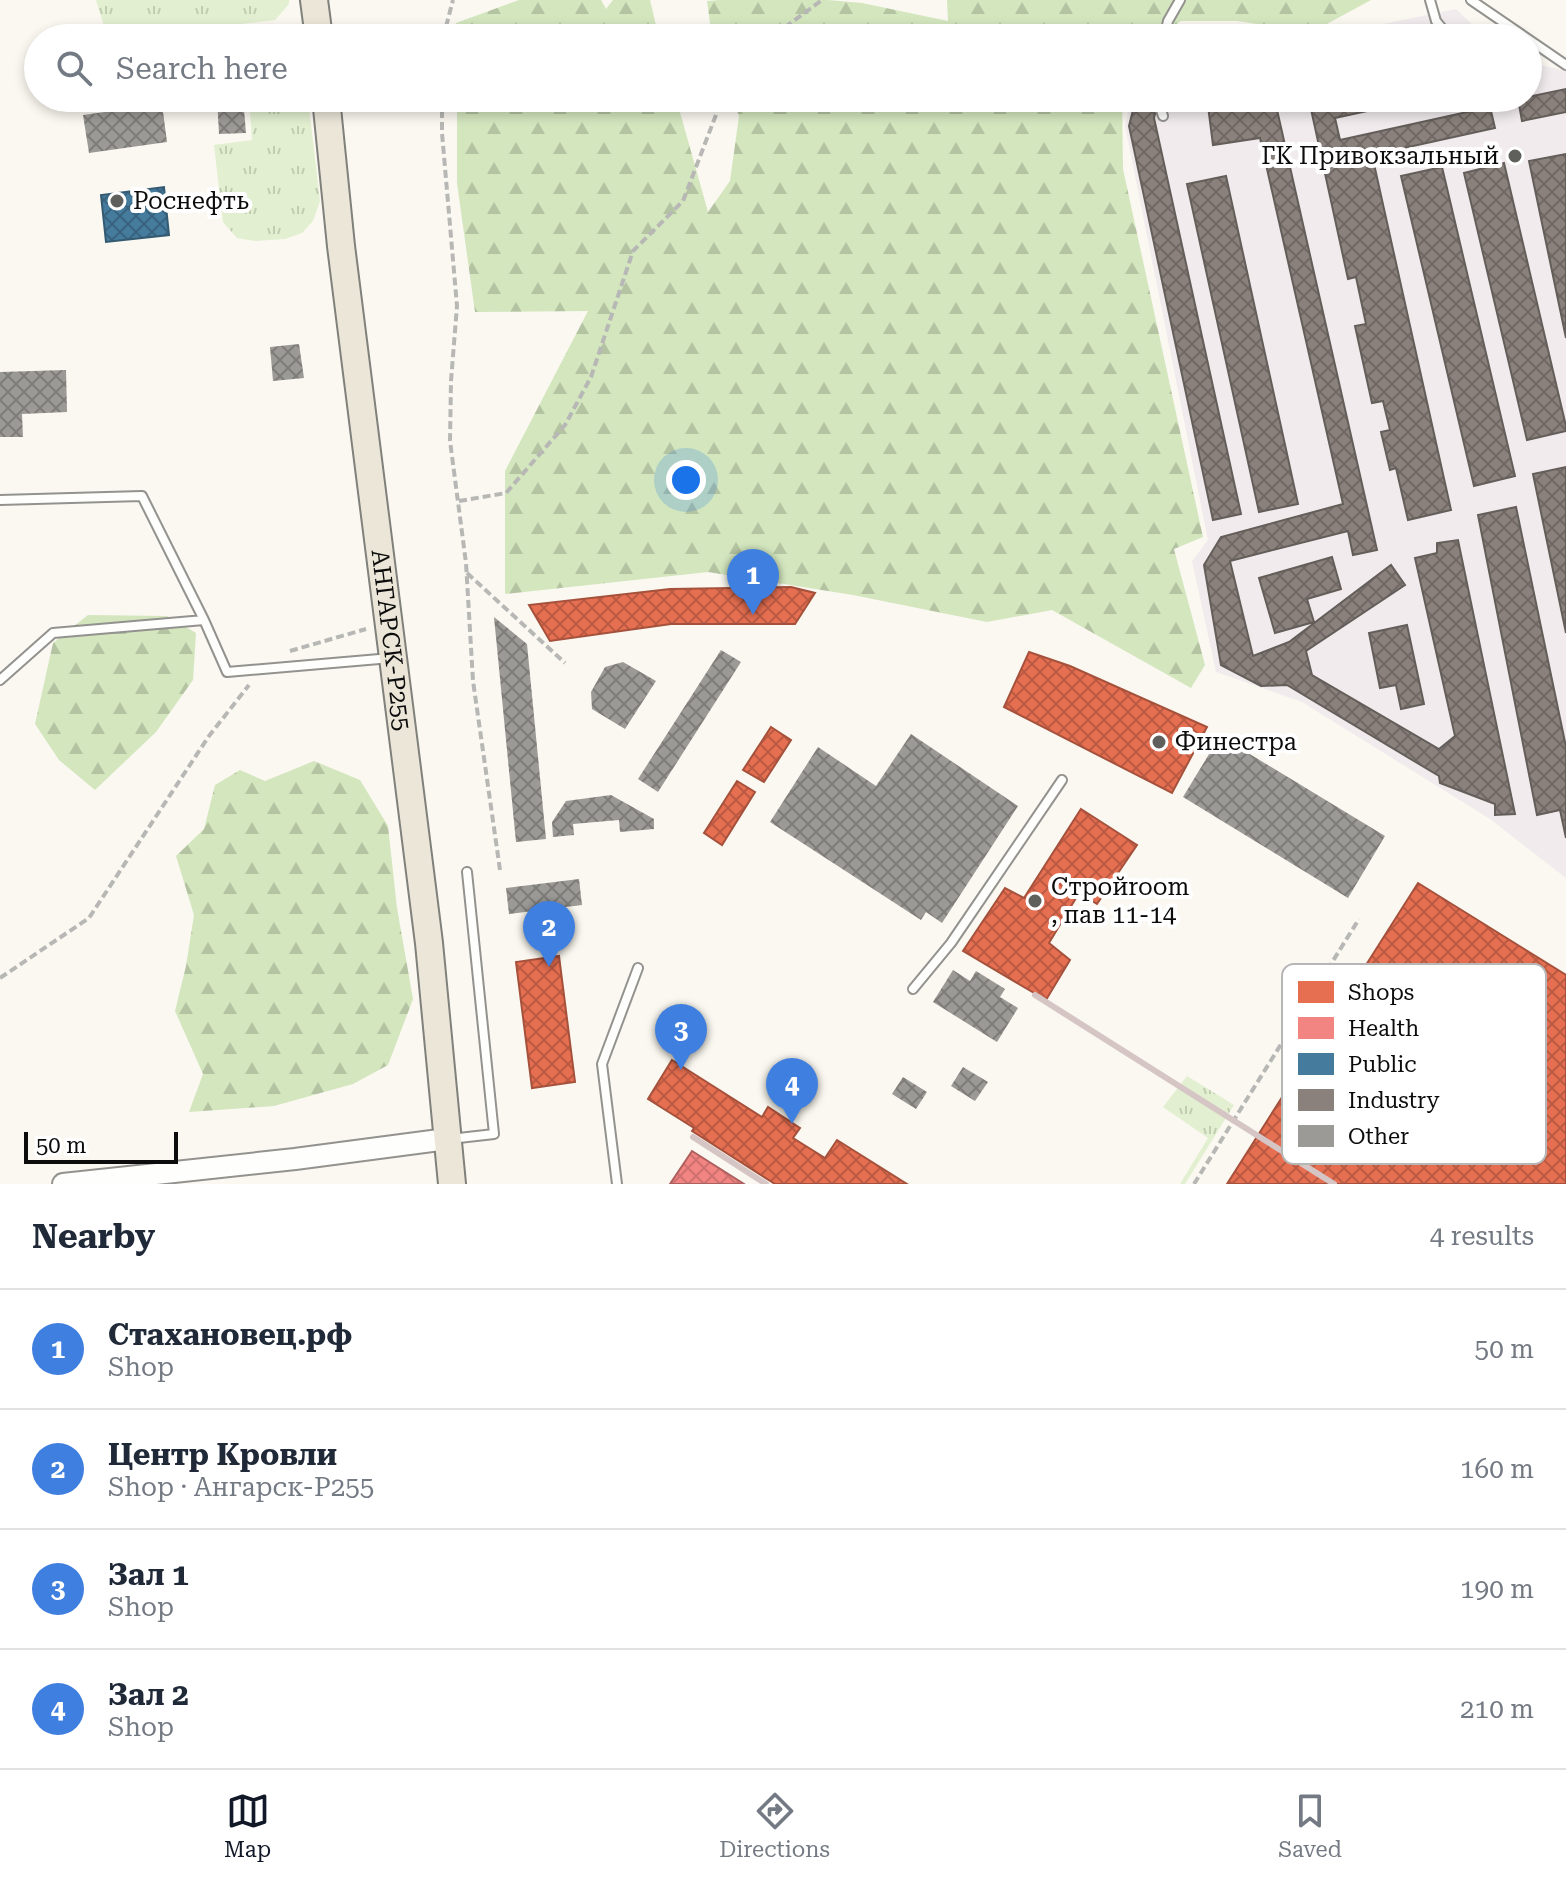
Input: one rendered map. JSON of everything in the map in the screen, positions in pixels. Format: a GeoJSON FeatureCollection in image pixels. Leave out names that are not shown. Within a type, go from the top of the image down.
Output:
{"type":"FeatureCollection","features":[{"type":"Feature","properties":{"kind":"main road"},"geometry":{"type":"LineString","coordinates":[[314,0],[317,24]]}},
{"type":"Feature","properties":{"kind":"main road","name":"АНГАРСК-Р255"},"geometry":{"type":"LineString","coordinates":[[327,112],[387,624],[429,943],[452,1184]]}},
{"type":"Feature","properties":{"kind":"street"},"geometry":{"type":"LineString","coordinates":[[63,1184],[447,1139]]}},
{"type":"Feature","properties":{"kind":"lane"},"geometry":{"type":"LineString","coordinates":[[1167,24],[1180,0]]}},
{"type":"Feature","properties":{"kind":"lane"},"geometry":{"type":"LineString","coordinates":[[1430,0],[1438,24]]}},
{"type":"Feature","properties":{"kind":"lane"},"geometry":{"type":"LineString","coordinates":[[1471,0],[1506,24]]}},
{"type":"Feature","properties":{"kind":"lane"},"geometry":{"type":"LineString","coordinates":[[1542,49],[1566,65]]}},
{"type":"Feature","properties":{"kind":"lane"},"geometry":{"type":"LineString","coordinates":[[1162,112],[1163,116]]}},
{"type":"Feature","properties":{"kind":"lane"},"geometry":{"type":"LineString","coordinates":[[0,500],[142,496],[227,672],[392,658]]}},
{"type":"Feature","properties":{"kind":"lane"},"geometry":{"type":"LineString","coordinates":[[0,680],[53,633],[204,620]]}},
{"type":"Feature","properties":{"kind":"lane"},"geometry":{"type":"LineString","coordinates":[[913,989],[951,943],[1062,780]]}},
{"type":"Feature","properties":{"kind":"lane"},"geometry":{"type":"LineString","coordinates":[[447,1139],[494,1134],[467,872]]}},
{"type":"Feature","properties":{"kind":"lane"},"geometry":{"type":"LineString","coordinates":[[617,1184],[602,1064],[638,968]]}},
{"type":"Feature","properties":{"kind":"path"},"geometry":{"type":"LineString","coordinates":[[447,24],[453,0]]}},
{"type":"Feature","properties":{"kind":"path"},"geometry":{"type":"LineString","coordinates":[[789,24],[822,0]]}},
{"type":"Feature","properties":{"kind":"path"},"geometry":{"type":"LineString","coordinates":[[442,112],[457,306],[450,441],[459,501],[473,681],[500,870]]}},
{"type":"Feature","properties":{"kind":"path"},"geometry":{"type":"LineString","coordinates":[[459,501],[506,493],[565,425],[591,377],[633,251],[683,201],[717,112]]}},
{"type":"Feature","properties":{"kind":"path"},"geometry":{"type":"LineString","coordinates":[[467,573],[565,663]]}},
{"type":"Feature","properties":{"kind":"path"},"geometry":{"type":"LineString","coordinates":[[0,978],[89,918],[209,736],[254,679],[288,652],[387,624]]}},
{"type":"Feature","properties":{"kind":"path"},"geometry":{"type":"LineString","coordinates":[[1331,964],[1359,919]]}},
{"type":"Feature","properties":{"kind":"path"},"geometry":{"type":"LineString","coordinates":[[1194,1184],[1282,1043]]}},
{"type":"Feature","properties":{"kind":"shaded area"},"geometry":{"type":"Polygon","coordinates":[[[1456,9],[1472,24],[1384,24],[1456,9]]]}},
{"type":"Feature","properties":{"kind":"shaded area"},"geometry":{"type":"Polygon","coordinates":[[[1542,65],[1566,71],[1566,878],[1490,819],[1302,702],[1216,672],[1192,561],[1208,540],[1125,126],[1128,112],[1542,112],[1542,65]]]}},
{"type":"Feature","properties":{"kind":"green space"},"geometry":{"type":"Polygon","coordinates":[[[96,0],[289,0],[275,20],[240,24],[103,24],[96,0]]]}},
{"type":"Feature","properties":{"kind":"green space"},"geometry":{"type":"Polygon","coordinates":[[[519,0],[601,0],[606,9],[613,0],[650,0],[656,24],[456,24],[519,0]]]}},
{"type":"Feature","properties":{"kind":"green space"},"geometry":{"type":"Polygon","coordinates":[[[828,0],[862,3],[948,21],[947,0],[1371,0],[1327,24],[1181,21],[1177,24],[710,24],[707,1],[828,0]]]}},
{"type":"Feature","properties":{"kind":"green space"},"geometry":{"type":"Polygon","coordinates":[[[250,112],[310,112],[320,201],[313,221],[302,233],[285,239],[255,241],[237,238],[223,222],[214,145],[252,140],[250,112]]]}},
{"type":"Feature","properties":{"kind":"green space"},"geometry":{"type":"Polygon","coordinates":[[[457,112],[680,112],[708,212],[730,181],[737,112],[1122,112],[1123,169],[1203,537],[1174,549],[1205,665],[1191,688],[1052,610],[987,622],[853,595],[708,572],[505,594],[505,471],[588,311],[475,312],[457,183],[457,112]]]}},
{"type":"Feature","properties":{"kind":"green space"},"geometry":{"type":"Polygon","coordinates":[[[88,615],[167,616],[196,633],[193,680],[156,732],[95,790],[59,760],[35,724],[53,643],[88,615]]]}},
{"type":"Feature","properties":{"kind":"green space"},"geometry":{"type":"Polygon","coordinates":[[[314,761],[360,780],[388,826],[397,908],[413,999],[388,1065],[353,1084],[274,1106],[189,1112],[203,1074],[175,1011],[194,915],[176,856],[204,829],[215,785],[240,770],[265,781],[314,761]]]}},
{"type":"Feature","properties":{"kind":"green space"},"geometry":{"type":"Polygon","coordinates":[[[1187,1076],[1234,1105],[1185,1184],[1180,1184],[1208,1138],[1163,1107],[1187,1076]]]}},
{"type":"Feature","properties":{"kind":"building: Shops"},"geometry":{"type":"Polygon","coordinates":[[[791,587],[815,593],[795,624],[671,624],[550,641],[529,605],[670,589],[791,587]]]}},
{"type":"Feature","properties":{"kind":"building: Shops"},"geometry":{"type":"Polygon","coordinates":[[[1029,652],[1070,666],[1207,727],[1172,793],[1004,707],[1029,652]]]}},
{"type":"Feature","properties":{"kind":"building: Shops"},"geometry":{"type":"Polygon","coordinates":[[[771,727],[791,740],[764,782],[743,770],[771,727]]]}},
{"type":"Feature","properties":{"kind":"building: Shops"},"geometry":{"type":"Polygon","coordinates":[[[737,781],[755,792],[722,845],[704,833],[737,781]]]}},
{"type":"Feature","properties":{"kind":"building: Shops","name":"Стройroom , пав 11-14"},"geometry":{"type":"Polygon","coordinates":[[[1081,809],[1137,845],[1097,904],[1079,893],[1049,943],[1070,960],[1046,1000],[963,951],[1005,888],[1024,898],[1081,809]]]}},
{"type":"Feature","properties":{"kind":"building: Shops"},"geometry":{"type":"Polygon","coordinates":[[[1418,883],[1566,975],[1566,1184],[1227,1184],[1282,1097],[1282,1164],[1546,1164],[1546,964],[1367,964],[1418,883]]]}},
{"type":"Feature","properties":{"kind":"building: Shops"},"geometry":{"type":"Polygon","coordinates":[[[559,956],[575,1082],[532,1088],[516,962],[559,956]]]}},
{"type":"Feature","properties":{"kind":"building: Shops"},"geometry":{"type":"Polygon","coordinates":[[[672,1060],[762,1117],[768,1107],[800,1128],[793,1138],[825,1158],[837,1140],[907,1184],[775,1184],[648,1099],[672,1060]]]}},
{"type":"Feature","properties":{"kind":"building: Health"},"geometry":{"type":"Polygon","coordinates":[[[692,1151],[744,1184],[670,1184],[692,1151]]]}},
{"type":"Feature","properties":{"kind":"building: Public"},"geometry":{"type":"Polygon","coordinates":[[[164,187],[169,235],[106,242],[101,195],[164,187]]]}},
{"type":"Feature","properties":{"kind":"building: Industry"},"geometry":{"type":"Polygon","coordinates":[[[1566,89],[1566,112],[1522,121],[1520,112],[1542,112],[1542,94],[1566,89]]]}},
{"type":"Feature","properties":{"kind":"building: Industry"},"geometry":{"type":"Polygon","coordinates":[[[1132,112],[1156,112],[1154,118],[1241,514],[1213,520],[1129,126],[1132,112]]]}},
{"type":"Feature","properties":{"kind":"building: Industry"},"geometry":{"type":"Polygon","coordinates":[[[1209,112],[1277,112],[1377,550],[1353,555],[1348,531],[1230,561],[1253,656],[1289,642],[1391,565],[1405,585],[1306,651],[1312,675],[1439,749],[1455,736],[1415,558],[1437,553],[1437,543],[1458,540],[1515,814],[1495,815],[1495,804],[1440,783],[1439,776],[1287,685],[1261,686],[1221,665],[1204,565],[1221,537],[1343,504],[1260,138],[1213,145],[1209,112]]]}},
{"type":"Feature","properties":{"kind":"building: Industry"},"geometry":{"type":"Polygon","coordinates":[[[1312,112],[1363,112],[1335,118],[1340,140],[1467,112],[1491,112],[1495,128],[1372,155],[1451,510],[1408,520],[1396,468],[1390,470],[1381,432],[1390,430],[1383,401],[1372,403],[1355,326],[1366,324],[1356,277],[1348,279],[1312,112]]]}},
{"type":"Feature","properties":{"kind":"building: Industry"},"geometry":{"type":"Polygon","coordinates":[[[1566,154],[1566,338],[1529,161],[1566,154]]]}},
{"type":"Feature","properties":{"kind":"building: Industry"},"geometry":{"type":"Polygon","coordinates":[[[1504,163],[1566,426],[1566,431],[1527,440],[1464,173],[1504,163]]]}},
{"type":"Feature","properties":{"kind":"building: Industry"},"geometry":{"type":"Polygon","coordinates":[[[1442,167],[1515,476],[1474,486],[1401,176],[1442,167]]]}},
{"type":"Feature","properties":{"kind":"building: Industry"},"geometry":{"type":"Polygon","coordinates":[[[1226,176],[1298,504],[1259,512],[1187,184],[1226,176]]]}},
{"type":"Feature","properties":{"kind":"building: Industry"},"geometry":{"type":"Polygon","coordinates":[[[1566,467],[1566,633],[1533,474],[1566,467]]]}},
{"type":"Feature","properties":{"kind":"building: Industry"},"geometry":{"type":"Polygon","coordinates":[[[1516,507],[1566,747],[1566,838],[1560,810],[1537,815],[1478,515],[1516,507]]]}},
{"type":"Feature","properties":{"kind":"building: Industry"},"geometry":{"type":"Polygon","coordinates":[[[1332,557],[1341,589],[1307,599],[1314,622],[1275,633],[1259,578],[1332,557]]]}},
{"type":"Feature","properties":{"kind":"building: Industry"},"geometry":{"type":"Polygon","coordinates":[[[1407,625],[1424,704],[1401,709],[1396,685],[1380,688],[1369,633],[1407,625]]]}},
{"type":"Feature","properties":{"kind":"building: Other"},"geometry":{"type":"Polygon","coordinates":[[[163,112],[167,142],[89,153],[83,115],[163,112]]]}},
{"type":"Feature","properties":{"kind":"building: Other"},"geometry":{"type":"Polygon","coordinates":[[[218,112],[244,112],[246,133],[219,134],[218,112]]]}},
{"type":"Feature","properties":{"kind":"building: Other"},"geometry":{"type":"Polygon","coordinates":[[[299,344],[304,378],[273,381],[270,347],[299,344]]]}},
{"type":"Feature","properties":{"kind":"building: Other"},"geometry":{"type":"Polygon","coordinates":[[[66,370],[67,412],[22,414],[23,437],[0,437],[0,372],[66,370]]]}},
{"type":"Feature","properties":{"kind":"building: Other"},"geometry":{"type":"Polygon","coordinates":[[[494,617],[527,644],[546,839],[516,842],[494,617]]]}},
{"type":"Feature","properties":{"kind":"building: Other"},"geometry":{"type":"Polygon","coordinates":[[[721,650],[741,662],[658,792],[638,779],[721,650]]]}},
{"type":"Feature","properties":{"kind":"building: Other"},"geometry":{"type":"Polygon","coordinates":[[[623,662],[656,681],[625,729],[592,709],[591,692],[605,667],[623,662]]]}},
{"type":"Feature","properties":{"kind":"building: Other"},"geometry":{"type":"Polygon","coordinates":[[[911,734],[1018,806],[942,923],[926,912],[921,920],[770,822],[818,747],[876,786],[911,734]]]}},
{"type":"Feature","properties":{"kind":"building: Other"},"geometry":{"type":"Polygon","coordinates":[[[1220,736],[1385,836],[1348,898],[1183,797],[1220,736]]]}},
{"type":"Feature","properties":{"kind":"building: Other"},"geometry":{"type":"Polygon","coordinates":[[[611,795],[654,819],[654,829],[620,832],[619,820],[573,824],[574,835],[553,837],[552,822],[566,801],[611,795]]]}},
{"type":"Feature","properties":{"kind":"building: Other"},"geometry":{"type":"Polygon","coordinates":[[[579,879],[582,905],[509,914],[506,888],[579,879]]]}},
{"type":"Feature","properties":{"kind":"building: Other"},"geometry":{"type":"Polygon","coordinates":[[[953,970],[970,981],[976,971],[1005,989],[1000,997],[1018,1008],[997,1042],[933,1002],[953,970]]]}},
{"type":"Feature","properties":{"kind":"building: Other"},"geometry":{"type":"Polygon","coordinates":[[[963,1067],[988,1082],[975,1101],[951,1086],[963,1067]]]}},
{"type":"Feature","properties":{"kind":"building: Other"},"geometry":{"type":"Polygon","coordinates":[[[903,1077],[927,1092],[916,1109],[892,1094],[903,1077]]]}},
{"type":"Feature","properties":{"kind":"railway"},"geometry":{"type":"LineString","coordinates":[[1035,995],[1282,1151]]}},
{"type":"Feature","properties":{"kind":"railway"},"geometry":{"type":"LineString","coordinates":[[693,1137],[766,1184]]}},
{"type":"Feature","properties":{"kind":"railway"},"geometry":{"type":"LineString","coordinates":[[1302,1164],[1334,1184]]}},
{"type":"Feature","properties":{"kind":"place","name":"ГК Привокзальный"},"geometry":{"type":"Point","coordinates":[1515,156]}},
{"type":"Feature","properties":{"kind":"place","name":"Роснефть"},"geometry":{"type":"Point","coordinates":[117,201]}},
{"type":"Feature","properties":{"kind":"place","name":"Стахановец.рф"},"geometry":{"type":"Point","coordinates":[753,615]}},
{"type":"Feature","properties":{"kind":"place","name":"Финестра"},"geometry":{"type":"Point","coordinates":[1159,742]}},
{"type":"Feature","properties":{"kind":"place","name":"Стройroom , пав 11-14"},"geometry":{"type":"Point","coordinates":[1035,901]}},
{"type":"Feature","properties":{"kind":"place","name":"Центр Кровли"},"geometry":{"type":"Point","coordinates":[549,967]}},
{"type":"Feature","properties":{"kind":"place","name":"Зал 1"},"geometry":{"type":"Point","coordinates":[681,1070]}},
{"type":"Feature","properties":{"kind":"place","name":"Зал 2"},"geometry":{"type":"Point","coordinates":[792,1124]}}]}
